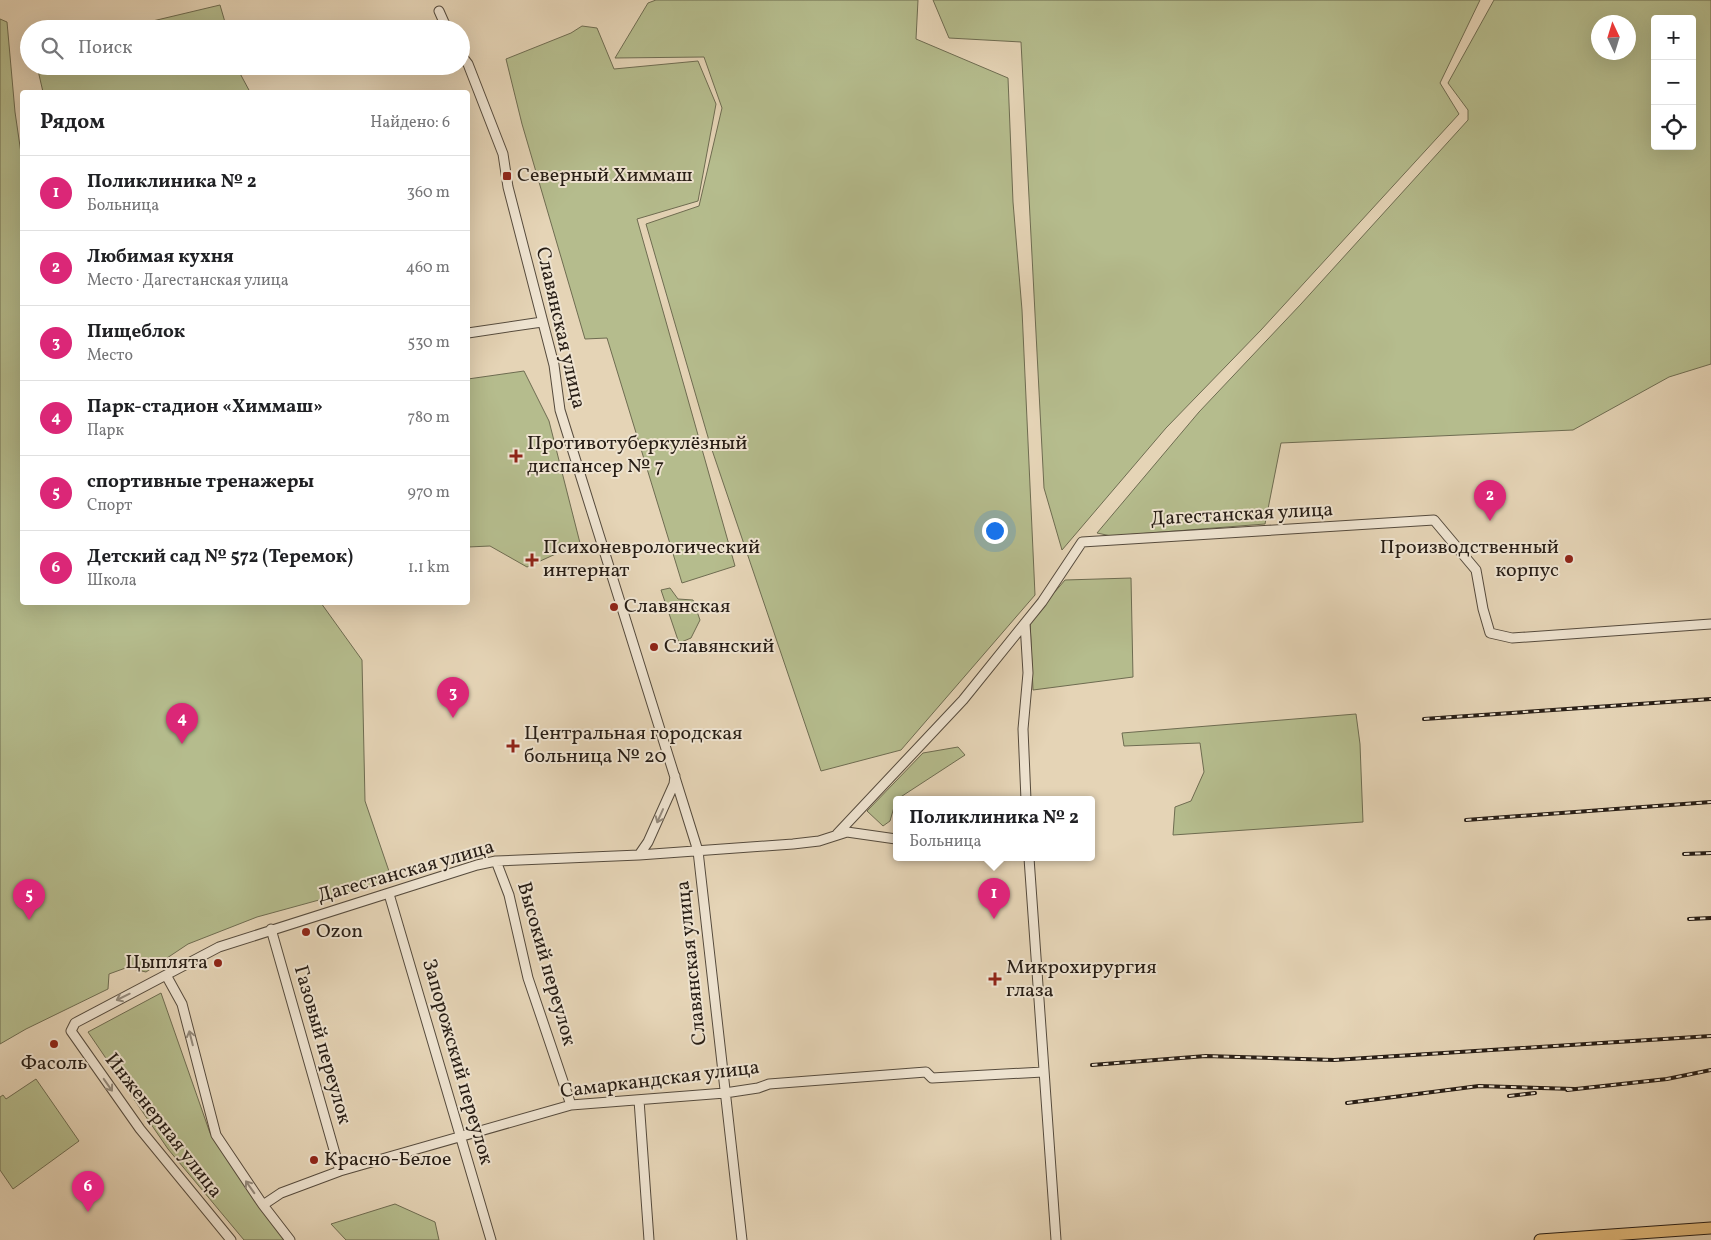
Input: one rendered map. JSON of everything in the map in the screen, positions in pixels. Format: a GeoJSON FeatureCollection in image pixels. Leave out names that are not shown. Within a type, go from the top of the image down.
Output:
{"type":"FeatureCollection","features":[{"type":"Feature","properties":{"kind":"main road"},"geometry":{"type":"LineString","coordinates":[[1540,1240],[1711,1228]]}},
{"type":"Feature","properties":{"kind":"street"},"geometry":{"type":"LineString","coordinates":[[439,11],[443,20]]}},
{"type":"Feature","properties":{"kind":"street","name":"Славянская улица"},"geometry":{"type":"LineString","coordinates":[[470,69],[503,154],[506,175],[554,365],[560,410],[698,851],[742,1240]]}},
{"type":"Feature","properties":{"kind":"street"},"geometry":{"type":"LineString","coordinates":[[470,333],[542,322]]}},
{"type":"Feature","properties":{"kind":"street","name":"Дагестанская улица"},"geometry":{"type":"LineString","coordinates":[[837,834],[963,700],[1042,602],[1082,542],[1434,520],[1476,570],[1483,609],[1490,633],[1501,637],[1528,637],[1711,624]]}},
{"type":"Feature","properties":{"kind":"street"},"geometry":{"type":"LineString","coordinates":[[1025,623],[1028,674],[1023,738],[1026,796]]}},
{"type":"Feature","properties":{"kind":"street"},"geometry":{"type":"LineString","coordinates":[[639,855],[648,842],[674,784],[675,775]]}},
{"type":"Feature","properties":{"kind":"street","name":"Дагестанская улица"},"geometry":{"type":"LineString","coordinates":[[71,1031],[75,1023],[219,947],[477,865],[496,861],[639,855],[806,843],[837,834],[852,832],[893,839]]}},
{"type":"Feature","properties":{"kind":"street","name":"Высокий переулок"},"geometry":{"type":"LineString","coordinates":[[496,861],[509,895],[528,978],[571,1105]]}},
{"type":"Feature","properties":{"kind":"street"},"geometry":{"type":"LineString","coordinates":[[1029,861],[1056,1240]]}},
{"type":"Feature","properties":{"kind":"street","name":"Запорожский переулок"},"geometry":{"type":"LineString","coordinates":[[389,894],[462,1138],[490,1240]]}},
{"type":"Feature","properties":{"kind":"street","name":"Газовый переулок"},"geometry":{"type":"LineString","coordinates":[[271,929],[340,1171]]}},
{"type":"Feature","properties":{"kind":"street","name":"Инженерная улица"},"geometry":{"type":"LineString","coordinates":[[166,976],[182,1004],[216,1135],[263,1205],[290,1240]]}},
{"type":"Feature","properties":{"kind":"street","name":"Инженерная улица"},"geometry":{"type":"LineString","coordinates":[[71,1031],[140,1129],[231,1240]]}},
{"type":"Feature","properties":{"kind":"street","name":"Самаркандская улица"},"geometry":{"type":"LineString","coordinates":[[263,1205],[281,1193],[340,1171],[462,1138],[571,1105],[724,1093],[769,1084],[898,1073],[926,1072],[932,1078],[1043,1072]]}},
{"type":"Feature","properties":{"kind":"street"},"geometry":{"type":"LineString","coordinates":[[639,1100],[649,1240]]}},
{"type":"Feature","properties":{"kind":"green space"},"geometry":{"type":"Polygon","coordinates":[[[656,0],[918,0],[916,39],[1008,78],[1013,202],[1022,310],[1035,595],[901,750],[821,771],[710,444],[646,224],[699,206],[722,108],[704,57],[615,58],[648,3],[656,0]]]}},
{"type":"Feature","properties":{"kind":"green space"},"geometry":{"type":"Polygon","coordinates":[[[933,0],[1480,0],[1440,83],[1459,114],[1261,330],[1166,428],[1062,550],[1044,488],[1021,42],[949,38],[933,0]]]}},
{"type":"Feature","properties":{"kind":"green space"},"geometry":{"type":"Polygon","coordinates":[[[1494,0],[1711,0],[1711,364],[1669,377],[1573,430],[1281,443],[1265,524],[1111,536],[1097,533],[1199,412],[1301,304],[1468,120],[1468,110],[1448,83],[1494,0]]]}},
{"type":"Feature","properties":{"kind":"green space"},"geometry":{"type":"Polygon","coordinates":[[[220,5],[224,20],[157,20],[220,5]]]}},
{"type":"Feature","properties":{"kind":"green space"},"geometry":{"type":"Polygon","coordinates":[[[0,19],[7,22],[20,146],[20,605],[322,605],[362,660],[365,801],[392,880],[257,917],[188,944],[146,972],[133,969],[131,966],[109,974],[108,989],[26,1029],[0,1044],[0,19]]]}},
{"type":"Feature","properties":{"kind":"green space"},"geometry":{"type":"Polygon","coordinates":[[[582,26],[597,28],[614,69],[698,61],[716,104],[698,201],[637,219],[735,566],[682,583],[607,338],[585,339],[522,124],[506,59],[571,33],[582,26]]]}},
{"type":"Feature","properties":{"kind":"green space"},"geometry":{"type":"Polygon","coordinates":[[[39,75],[241,75],[249,90],[43,90],[39,75]]]}},
{"type":"Feature","properties":{"kind":"green space","name":"Противотуберкулёзный диспансер № 7"},"geometry":{"type":"Polygon","coordinates":[[[524,371],[549,421],[580,543],[527,567],[490,546],[470,547],[470,379],[524,371]]]}},
{"type":"Feature","properties":{"kind":"green space"},"geometry":{"type":"Polygon","coordinates":[[[1131,578],[1133,677],[1033,690],[1030,621],[1065,580],[1131,578]]]}},
{"type":"Feature","properties":{"kind":"green space"},"geometry":{"type":"Polygon","coordinates":[[[670,588],[678,599],[693,600],[700,620],[691,638],[679,643],[661,590],[670,588]]]}},
{"type":"Feature","properties":{"kind":"green space"},"geometry":{"type":"Polygon","coordinates":[[[1356,714],[1360,744],[1363,822],[1173,835],[1175,807],[1191,801],[1204,772],[1200,743],[1124,746],[1122,733],[1356,714]]]}},
{"type":"Feature","properties":{"kind":"green space"},"geometry":{"type":"Polygon","coordinates":[[[958,747],[965,755],[902,796],[893,796],[893,810],[890,821],[883,826],[867,811],[923,753],[958,747]]]}},
{"type":"Feature","properties":{"kind":"green space"},"geometry":{"type":"Polygon","coordinates":[[[161,993],[210,1133],[285,1240],[244,1240],[168,1149],[88,1032],[161,993]]]}},
{"type":"Feature","properties":{"kind":"green space"},"geometry":{"type":"Polygon","coordinates":[[[36,1079],[79,1141],[13,1189],[0,1170],[0,1097],[3,1095],[6,1099],[36,1079]]]}},
{"type":"Feature","properties":{"kind":"green space"},"geometry":{"type":"Polygon","coordinates":[[[395,1204],[435,1222],[439,1240],[346,1240],[331,1224],[395,1204]]]}},
{"type":"Feature","properties":{"kind":"railway"},"geometry":{"type":"LineString","coordinates":[[1424,719],[1711,699]]}},
{"type":"Feature","properties":{"kind":"railway"},"geometry":{"type":"LineString","coordinates":[[1466,820],[1711,802]]}},
{"type":"Feature","properties":{"kind":"railway"},"geometry":{"type":"LineString","coordinates":[[1684,854],[1711,853]]}},
{"type":"Feature","properties":{"kind":"railway"},"geometry":{"type":"LineString","coordinates":[[1689,919],[1711,918]]}},
{"type":"Feature","properties":{"kind":"railway"},"geometry":{"type":"LineString","coordinates":[[1092,1065],[1206,1056],[1334,1060],[1711,1036]]}},
{"type":"Feature","properties":{"kind":"railway"},"geometry":{"type":"LineString","coordinates":[[1567,1090],[1667,1079],[1711,1070]]}},
{"type":"Feature","properties":{"kind":"railway"},"geometry":{"type":"LineString","coordinates":[[1347,1103],[1479,1086],[1574,1089]]}},
{"type":"Feature","properties":{"kind":"railway"},"geometry":{"type":"LineString","coordinates":[[1509,1096],[1535,1093]]}},
{"type":"Feature","properties":{"kind":"place","name":"Северный Химмаш"},"geometry":{"type":"Point","coordinates":[507,176]}},
{"type":"Feature","properties":{"kind":"place","name":"Противотуберкулёзный диспансер № 7"},"geometry":{"type":"Point","coordinates":[516,456]}},
{"type":"Feature","properties":{"kind":"place","name":"Любимая кухня"},"geometry":{"type":"Point","coordinates":[1490,521]}},
{"type":"Feature","properties":{"kind":"place","name":"Производственный корпус"},"geometry":{"type":"Point","coordinates":[1569,559]}},
{"type":"Feature","properties":{"kind":"place","name":"Психоневрологический интернат"},"geometry":{"type":"Point","coordinates":[532,560]}},
{"type":"Feature","properties":{"kind":"place","name":"Славянская"},"geometry":{"type":"Point","coordinates":[614,607]}},
{"type":"Feature","properties":{"kind":"place","name":"Славянский"},"geometry":{"type":"Point","coordinates":[654,647]}},
{"type":"Feature","properties":{"kind":"place","name":"Пищеблок"},"geometry":{"type":"Point","coordinates":[453,718]}},
{"type":"Feature","properties":{"kind":"place","name":"Парк-стадион «Химмаш»"},"geometry":{"type":"Point","coordinates":[182,744]}},
{"type":"Feature","properties":{"kind":"place","name":"Центральная городская больница № 20"},"geometry":{"type":"Point","coordinates":[513,746]}},
{"type":"Feature","properties":{"kind":"place","name":"Поликлиника № 2"},"geometry":{"type":"Point","coordinates":[994,919]}},
{"type":"Feature","properties":{"kind":"place","name":"спортивные тренажеры"},"geometry":{"type":"Point","coordinates":[29,920]}},
{"type":"Feature","properties":{"kind":"place","name":"Ozon"},"geometry":{"type":"Point","coordinates":[306,932]}},
{"type":"Feature","properties":{"kind":"place","name":"Цыплята"},"geometry":{"type":"Point","coordinates":[218,963]}},
{"type":"Feature","properties":{"kind":"place","name":"Микрохирургия глаза"},"geometry":{"type":"Point","coordinates":[995,979]}},
{"type":"Feature","properties":{"kind":"place","name":"Фасоль"},"geometry":{"type":"Point","coordinates":[54,1044]}},
{"type":"Feature","properties":{"kind":"place","name":"Красно-Белое"},"geometry":{"type":"Point","coordinates":[314,1160]}},
{"type":"Feature","properties":{"kind":"place","name":"Детский сад № 572 (Теремок)"},"geometry":{"type":"Point","coordinates":[88,1212]}}]}
